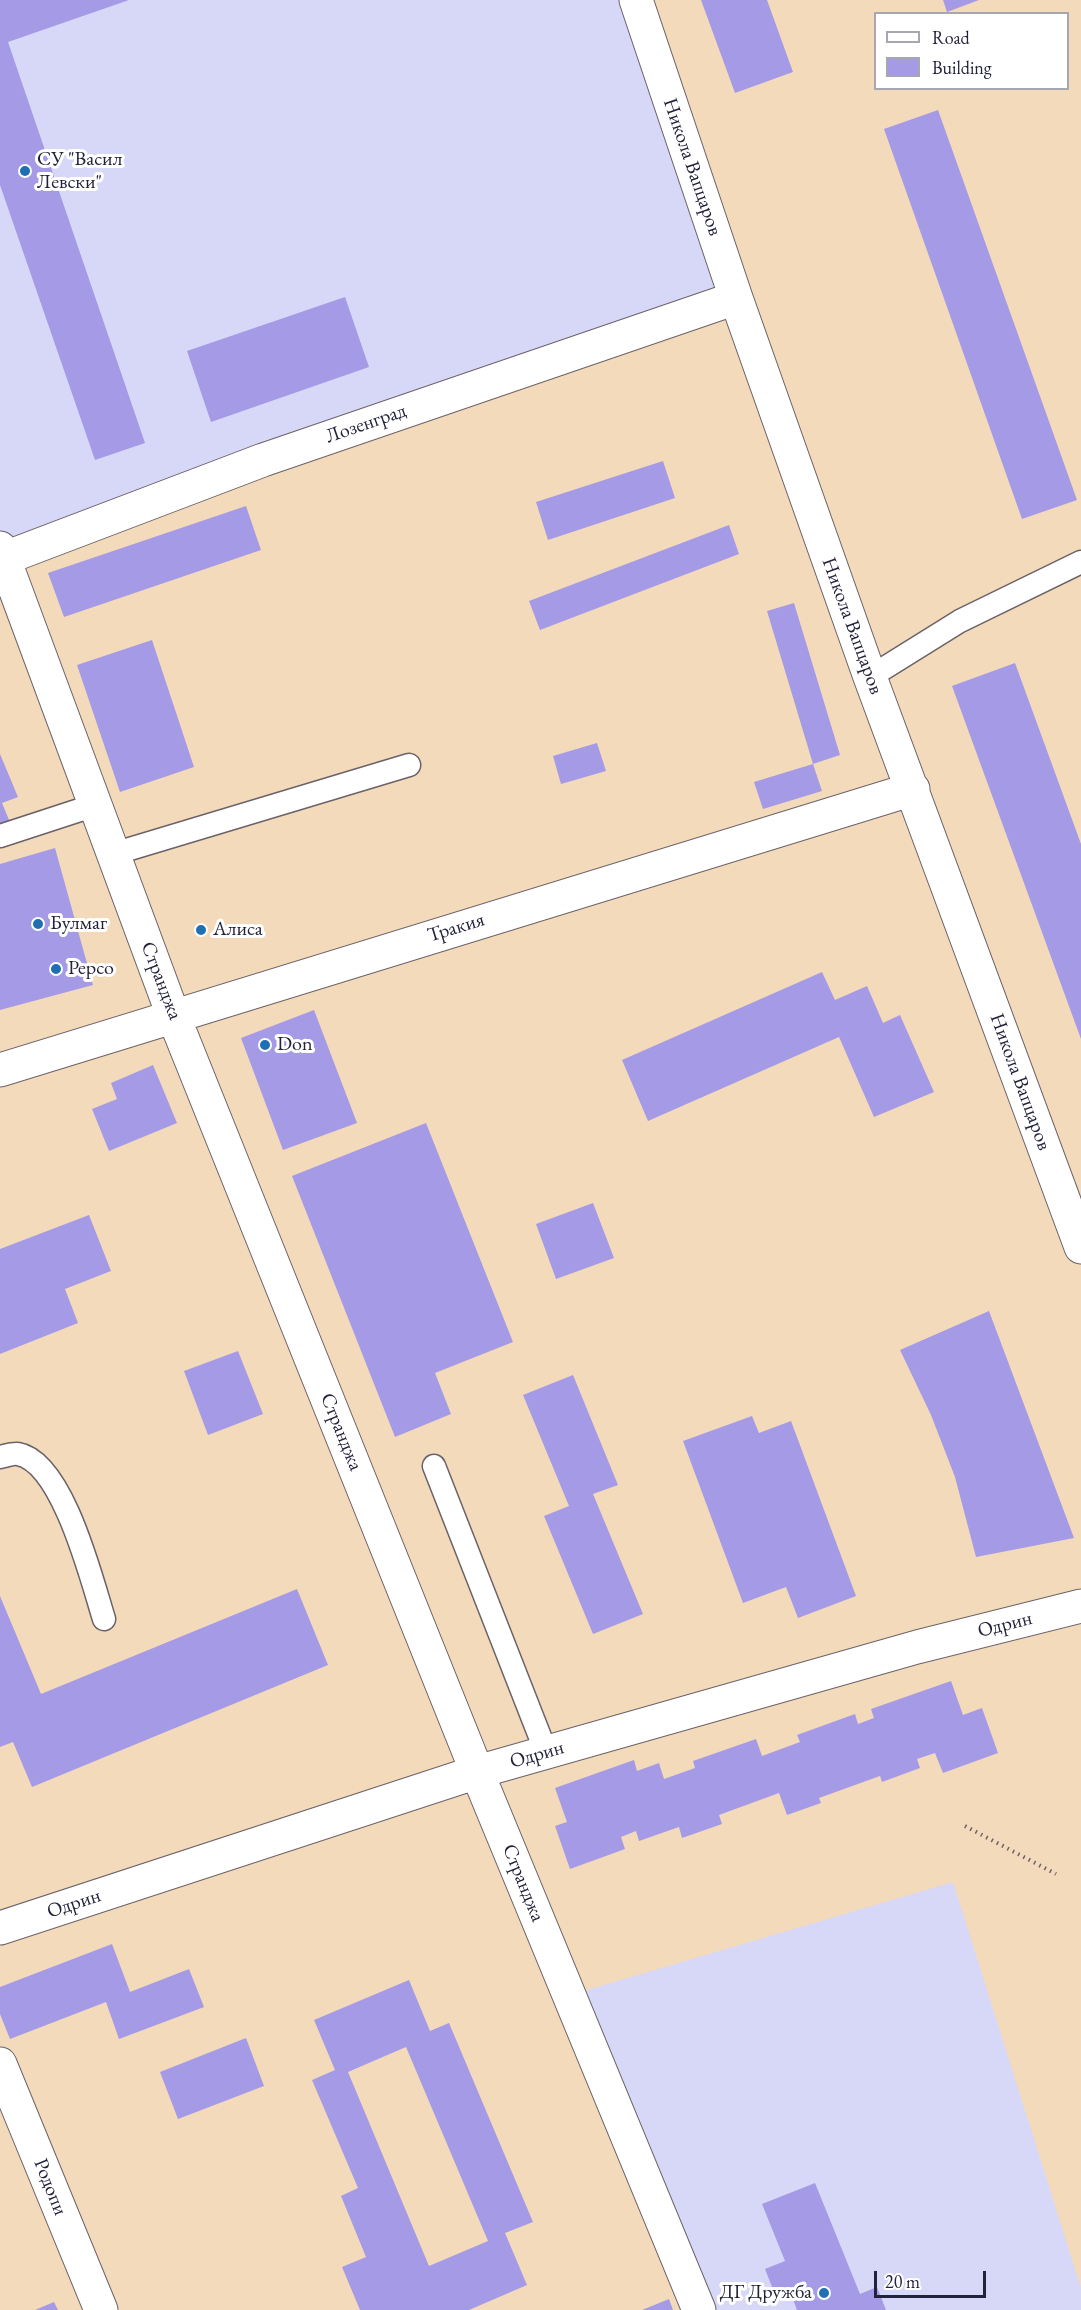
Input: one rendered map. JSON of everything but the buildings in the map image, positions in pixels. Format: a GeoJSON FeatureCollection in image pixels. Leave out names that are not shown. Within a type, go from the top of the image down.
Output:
{"type":"FeatureCollection","features":[{"type":"Feature","properties":{"kind":"street","name":"Никола Вапцаров"},"geometry":{"type":"LineString","coordinates":[[636,0],[736,298],[870,677],[914,789],[1081,1247]]}},
{"type":"Feature","properties":{"kind":"street","name":"Лозенград"},"geometry":{"type":"LineString","coordinates":[[1,556],[263,460],[736,298]]}},
{"type":"Feature","properties":{"kind":"street","name":"Странджа"},"geometry":{"type":"LineString","coordinates":[[1,556],[173,1015],[477,1772],[699,2310]]}},
{"type":"Feature","properties":{"kind":"street","name":"Тракия"},"geometry":{"type":"LineString","coordinates":[[0,1070],[914,789]]}},
{"type":"Feature","properties":{"kind":"street","name":"Одрин"},"geometry":{"type":"LineString","coordinates":[[0,1928],[477,1772],[916,1647],[1081,1606]]}},
{"type":"Feature","properties":{"kind":"street","name":"Родопи"},"geometry":{"type":"LineString","coordinates":[[0,2064],[101,2310]]}},
{"type":"Feature","properties":{"kind":"lane"},"geometry":{"type":"LineString","coordinates":[[870,677],[960,621],[1081,562]]}},
{"type":"Feature","properties":{"kind":"lane"},"geometry":{"type":"LineString","coordinates":[[113,854],[409,765]]}},
{"type":"Feature","properties":{"kind":"lane"},"geometry":{"type":"LineString","coordinates":[[0,836],[95,805]]}},
{"type":"Feature","properties":{"kind":"lane"},"geometry":{"type":"LineString","coordinates":[[0,1457],[18,1454],[42,1467],[72,1519],[104,1619]]}},
{"type":"Feature","properties":{"kind":"lane"},"geometry":{"type":"LineString","coordinates":[[434,1466],[546,1752]]}},
{"type":"Feature","properties":{"kind":"path"},"geometry":{"type":"LineString","coordinates":[[965,1826],[1056,1874]]}},
{"type":"Feature","properties":{"kind":"shaded area"},"geometry":{"type":"Polygon","coordinates":[[[0,0],[636,0],[736,298],[0,548],[0,0]]]}},
{"type":"Feature","properties":{"kind":"shaded area"},"geometry":{"type":"Polygon","coordinates":[[[953,1882],[1081,2288],[1081,2310],[699,2310],[570,1995],[953,1882]]]}},
{"type":"Feature","properties":{"kind":"place","name":"СУ \"Васил Левски\""},"geometry":{"type":"Point","coordinates":[25,171]}},
{"type":"Feature","properties":{"kind":"place","name":"Булмаг"},"geometry":{"type":"Point","coordinates":[38,924]}},
{"type":"Feature","properties":{"kind":"place","name":"Алиса"},"geometry":{"type":"Point","coordinates":[201,930]}},
{"type":"Feature","properties":{"kind":"place","name":"Pepco"},"geometry":{"type":"Point","coordinates":[56,969]}},
{"type":"Feature","properties":{"kind":"place","name":"Don"},"geometry":{"type":"Point","coordinates":[265,1045]}},
{"type":"Feature","properties":{"kind":"place","name":"ДГ Дружба"},"geometry":{"type":"Point","coordinates":[824,2293]}}]}
